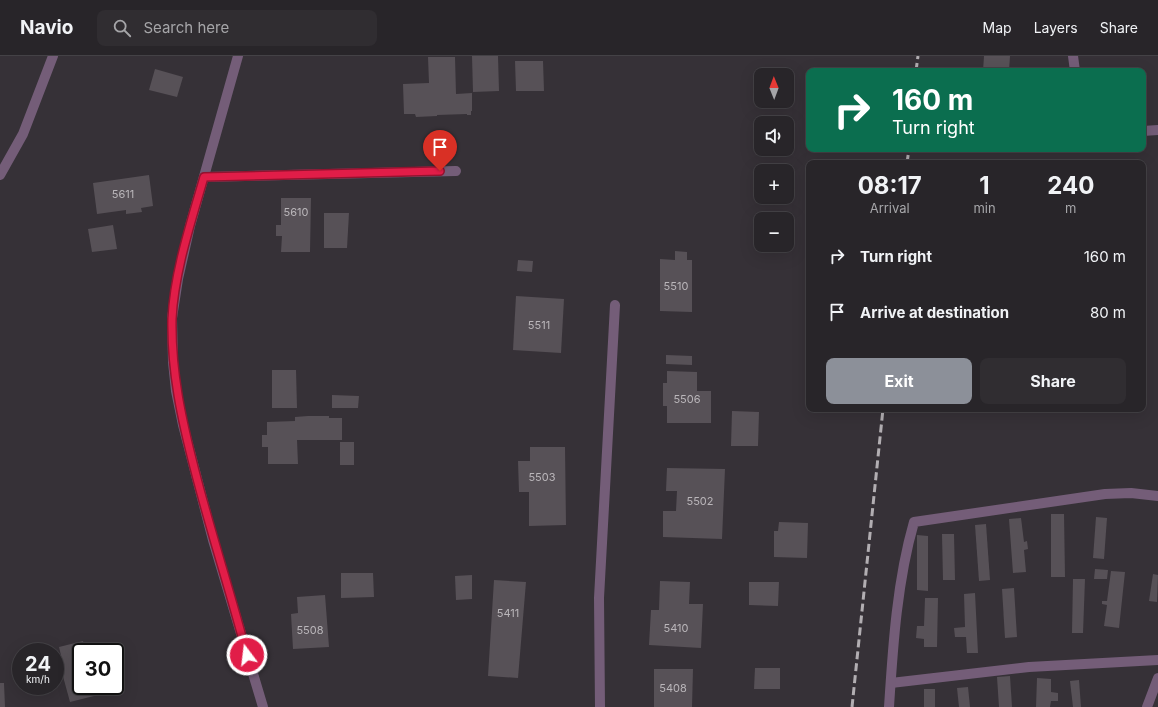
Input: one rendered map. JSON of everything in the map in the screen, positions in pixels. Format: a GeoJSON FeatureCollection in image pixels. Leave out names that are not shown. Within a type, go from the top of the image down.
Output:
{"type":"FeatureCollection","features":[{"type":"Feature","properties":{"kind":"street"},"geometry":{"type":"LineString","coordinates":[[0,175],[24,134],[53,56]]}},
{"type":"Feature","properties":{"kind":"street"},"geometry":{"type":"LineString","coordinates":[[238,56],[190,226],[178,279],[172,318],[173,362],[176,391],[213,540],[263,707]]}},
{"type":"Feature","properties":{"kind":"street"},"geometry":{"type":"LineString","coordinates":[[1073,56],[1075,68]]}},
{"type":"Feature","properties":{"kind":"street"},"geometry":{"type":"LineString","coordinates":[[1146,130],[1158,130]]}},
{"type":"Feature","properties":{"kind":"street"},"geometry":{"type":"LineString","coordinates":[[204,177],[456,171]]}},
{"type":"Feature","properties":{"kind":"street"},"geometry":{"type":"LineString","coordinates":[[600,707],[600,598],[615,305]]}},
{"type":"Feature","properties":{"kind":"street"},"geometry":{"type":"LineString","coordinates":[[890,707],[891,663],[900,592],[907,546],[914,522],[1105,494],[1131,493],[1158,496]]}},
{"type":"Feature","properties":{"kind":"street"},"geometry":{"type":"LineString","coordinates":[[891,683],[1029,667],[1158,660]]}},
{"type":"Feature","properties":{"kind":"street"},"geometry":{"type":"LineString","coordinates":[[1147,707],[1158,678]]}},
{"type":"Feature","properties":{"kind":"building"},"geometry":{"type":"Polygon","coordinates":[[[472,56],[498,56],[499,91],[473,92],[472,56]]]}},
{"type":"Feature","properties":{"kind":"building"},"geometry":{"type":"Polygon","coordinates":[[[984,56],[1010,56],[1009,68],[983,68],[984,56]]]}},
{"type":"Feature","properties":{"kind":"building"},"geometry":{"type":"Polygon","coordinates":[[[428,57],[455,57],[456,94],[472,93],[471,115],[437,115],[416,117],[415,114],[404,114],[403,84],[429,83],[428,57]]]}},
{"type":"Feature","properties":{"kind":"building"},"geometry":{"type":"Polygon","coordinates":[[[515,61],[543,61],[544,91],[516,91],[515,61]]]}},
{"type":"Feature","properties":{"kind":"building"},"geometry":{"type":"Polygon","coordinates":[[[155,69],[183,77],[177,97],[149,90],[155,69]]]}},
{"type":"Feature","properties":{"kind":"building"},"geometry":{"type":"Polygon","coordinates":[[[149,175],[153,206],[141,208],[142,212],[126,214],[126,210],[97,214],[93,183],[149,175]]]}},
{"type":"Feature","properties":{"kind":"building"},"geometry":{"type":"Polygon","coordinates":[[[281,198],[311,198],[310,252],[281,252],[282,236],[276,236],[276,225],[281,225],[281,198]]]}},
{"type":"Feature","properties":{"kind":"building"},"geometry":{"type":"Polygon","coordinates":[[[324,213],[349,213],[347,248],[324,248],[324,213]]]}},
{"type":"Feature","properties":{"kind":"building"},"geometry":{"type":"Polygon","coordinates":[[[113,225],[117,249],[92,252],[88,229],[113,225]]]}},
{"type":"Feature","properties":{"kind":"building"},"geometry":{"type":"Polygon","coordinates":[[[675,251],[687,252],[687,260],[692,260],[692,312],[660,311],[660,259],[675,260],[675,251]]]}},
{"type":"Feature","properties":{"kind":"building"},"geometry":{"type":"Polygon","coordinates":[[[518,260],[533,261],[532,272],[517,271],[518,260]]]}},
{"type":"Feature","properties":{"kind":"building"},"geometry":{"type":"Polygon","coordinates":[[[516,296],[564,299],[561,353],[513,350],[516,296]]]}},
{"type":"Feature","properties":{"kind":"building"},"geometry":{"type":"Polygon","coordinates":[[[666,355],[692,356],[692,365],[666,364],[666,355]]]}},
{"type":"Feature","properties":{"kind":"building"},"geometry":{"type":"Polygon","coordinates":[[[272,370],[296,370],[297,408],[272,408],[272,370]]]}},
{"type":"Feature","properties":{"kind":"building"},"geometry":{"type":"Polygon","coordinates":[[[667,371],[697,372],[697,391],[711,391],[711,423],[667,423],[667,406],[663,406],[663,383],[667,383],[667,371]]]}},
{"type":"Feature","properties":{"kind":"building"},"geometry":{"type":"Polygon","coordinates":[[[332,395],[359,396],[358,408],[332,408],[332,395]]]}},
{"type":"Feature","properties":{"kind":"building"},"geometry":{"type":"Polygon","coordinates":[[[732,411],[759,412],[758,446],[731,446],[732,411]]]}},
{"type":"Feature","properties":{"kind":"building"},"geometry":{"type":"Polygon","coordinates":[[[329,416],[329,418],[342,418],[342,440],[297,440],[298,464],[268,464],[268,447],[262,447],[262,435],[267,435],[267,422],[295,421],[295,417],[329,416]]]}},
{"type":"Feature","properties":{"kind":"building"},"geometry":{"type":"Polygon","coordinates":[[[340,442],[354,442],[354,465],[340,465],[340,442]]]}},
{"type":"Feature","properties":{"kind":"building"},"geometry":{"type":"Polygon","coordinates":[[[530,447],[565,447],[566,525],[529,526],[529,492],[519,492],[518,461],[530,461],[530,447]]]}},
{"type":"Feature","properties":{"kind":"building"},"geometry":{"type":"Polygon","coordinates":[[[667,468],[725,469],[722,539],[663,537],[663,511],[676,511],[677,491],[666,491],[667,468]]]}},
{"type":"Feature","properties":{"kind":"building"},"geometry":{"type":"Polygon","coordinates":[[[1051,514],[1064,514],[1065,577],[1051,577],[1051,514]]]}},
{"type":"Feature","properties":{"kind":"building"},"geometry":{"type":"Polygon","coordinates":[[[1096,517],[1107,518],[1104,559],[1093,558],[1096,517]]]}},
{"type":"Feature","properties":{"kind":"building"},"geometry":{"type":"Polygon","coordinates":[[[1021,518],[1024,542],[1027,541],[1028,549],[1024,550],[1026,572],[1013,573],[1009,519],[1021,518]]]}},
{"type":"Feature","properties":{"kind":"building"},"geometry":{"type":"Polygon","coordinates":[[[779,522],[808,523],[807,558],[774,557],[774,531],[778,531],[779,522]]]}},
{"type":"Feature","properties":{"kind":"building"},"geometry":{"type":"Polygon","coordinates":[[[986,524],[990,580],[979,581],[975,525],[986,524]]]}},
{"type":"Feature","properties":{"kind":"building"},"geometry":{"type":"Polygon","coordinates":[[[942,534],[954,534],[955,580],[943,580],[942,534]]]}},
{"type":"Feature","properties":{"kind":"building"},"geometry":{"type":"Polygon","coordinates":[[[917,535],[928,536],[928,591],[917,590],[917,535]]]}},
{"type":"Feature","properties":{"kind":"building"},"geometry":{"type":"Polygon","coordinates":[[[1095,569],[1108,570],[1107,579],[1094,579],[1095,569]]]}},
{"type":"Feature","properties":{"kind":"building"},"geometry":{"type":"Polygon","coordinates":[[[1111,571],[1125,572],[1119,628],[1104,626],[1107,605],[1102,604],[1102,601],[1107,601],[1111,571]]]}},
{"type":"Feature","properties":{"kind":"building"},"geometry":{"type":"Polygon","coordinates":[[[341,573],[373,573],[374,597],[341,598],[341,573]]]}},
{"type":"Feature","properties":{"kind":"building"},"geometry":{"type":"Polygon","coordinates":[[[1153,574],[1158,575],[1157,602],[1149,601],[1153,574]]]}},
{"type":"Feature","properties":{"kind":"building"},"geometry":{"type":"Polygon","coordinates":[[[472,575],[472,599],[456,600],[455,576],[472,575]]]}},
{"type":"Feature","properties":{"kind":"building"},"geometry":{"type":"Polygon","coordinates":[[[1073,579],[1085,579],[1083,633],[1072,633],[1073,579]]]}},
{"type":"Feature","properties":{"kind":"building"},"geometry":{"type":"Polygon","coordinates":[[[494,580],[526,582],[518,678],[488,676],[494,580]]]}},
{"type":"Feature","properties":{"kind":"building"},"geometry":{"type":"Polygon","coordinates":[[[660,581],[690,582],[689,604],[703,604],[701,648],[649,645],[651,610],[659,610],[660,581]]]}},
{"type":"Feature","properties":{"kind":"building"},"geometry":{"type":"Polygon","coordinates":[[[749,582],[779,582],[778,606],[749,605],[749,582]]]}},
{"type":"Feature","properties":{"kind":"building"},"geometry":{"type":"Polygon","coordinates":[[[1014,588],[1017,637],[1005,638],[1002,589],[1014,588]]]}},
{"type":"Feature","properties":{"kind":"building"},"geometry":{"type":"Polygon","coordinates":[[[975,593],[978,653],[967,653],[966,637],[955,637],[954,628],[965,627],[964,594],[975,593]]]}},
{"type":"Feature","properties":{"kind":"building"},"geometry":{"type":"Polygon","coordinates":[[[325,595],[329,647],[293,649],[291,614],[298,613],[297,597],[325,595]]]}},
{"type":"Feature","properties":{"kind":"building"},"geometry":{"type":"Polygon","coordinates":[[[925,598],[938,598],[937,647],[924,647],[924,639],[916,638],[917,626],[924,626],[925,598]]]}},
{"type":"Feature","properties":{"kind":"building"},"geometry":{"type":"Polygon","coordinates":[[[72,644],[72,695],[98,695],[70,702],[64,680],[64,646],[72,644]]]}},
{"type":"Feature","properties":{"kind":"building"},"geometry":{"type":"Polygon","coordinates":[[[755,668],[780,668],[780,689],[754,689],[755,668]]]}},
{"type":"Feature","properties":{"kind":"building"},"geometry":{"type":"Polygon","coordinates":[[[654,669],[693,669],[692,707],[654,707],[654,669]]]}},
{"type":"Feature","properties":{"kind":"building"},"geometry":{"type":"Polygon","coordinates":[[[1010,676],[1012,707],[999,707],[997,677],[1010,676]]]}},
{"type":"Feature","properties":{"kind":"building"},"geometry":{"type":"Polygon","coordinates":[[[1037,678],[1051,679],[1051,692],[1058,693],[1058,701],[1051,701],[1050,707],[1036,707],[1037,678]]]}},
{"type":"Feature","properties":{"kind":"building"},"geometry":{"type":"Polygon","coordinates":[[[1079,680],[1081,707],[1073,707],[1070,681],[1079,680]]]}},
{"type":"Feature","properties":{"kind":"building"},"geometry":{"type":"Polygon","coordinates":[[[0,683],[4,683],[5,707],[0,707],[0,683]]]}},
{"type":"Feature","properties":{"kind":"building"},"geometry":{"type":"Polygon","coordinates":[[[968,687],[970,707],[959,707],[957,688],[968,687]]]}},
{"type":"Feature","properties":{"kind":"building"},"geometry":{"type":"Polygon","coordinates":[[[924,689],[935,689],[935,707],[924,707],[924,689]]]}},
{"type":"Feature","properties":{"kind":"railway"},"geometry":{"type":"LineString","coordinates":[[916,68],[918,56]]}},
{"type":"Feature","properties":{"kind":"railway"},"geometry":{"type":"LineString","coordinates":[[907,160],[909,152]]}},
{"type":"Feature","properties":{"kind":"railway"},"geometry":{"type":"LineString","coordinates":[[852,707],[883,412]]}},
{"type":"Feature","properties":{"kind":"route"},"geometry":{"type":"LineString","coordinates":[[247,655],[236,612],[213,540],[183,425],[176,391],[173,362],[172,318],[178,279],[190,226],[204,177],[440,171]]}}]}
